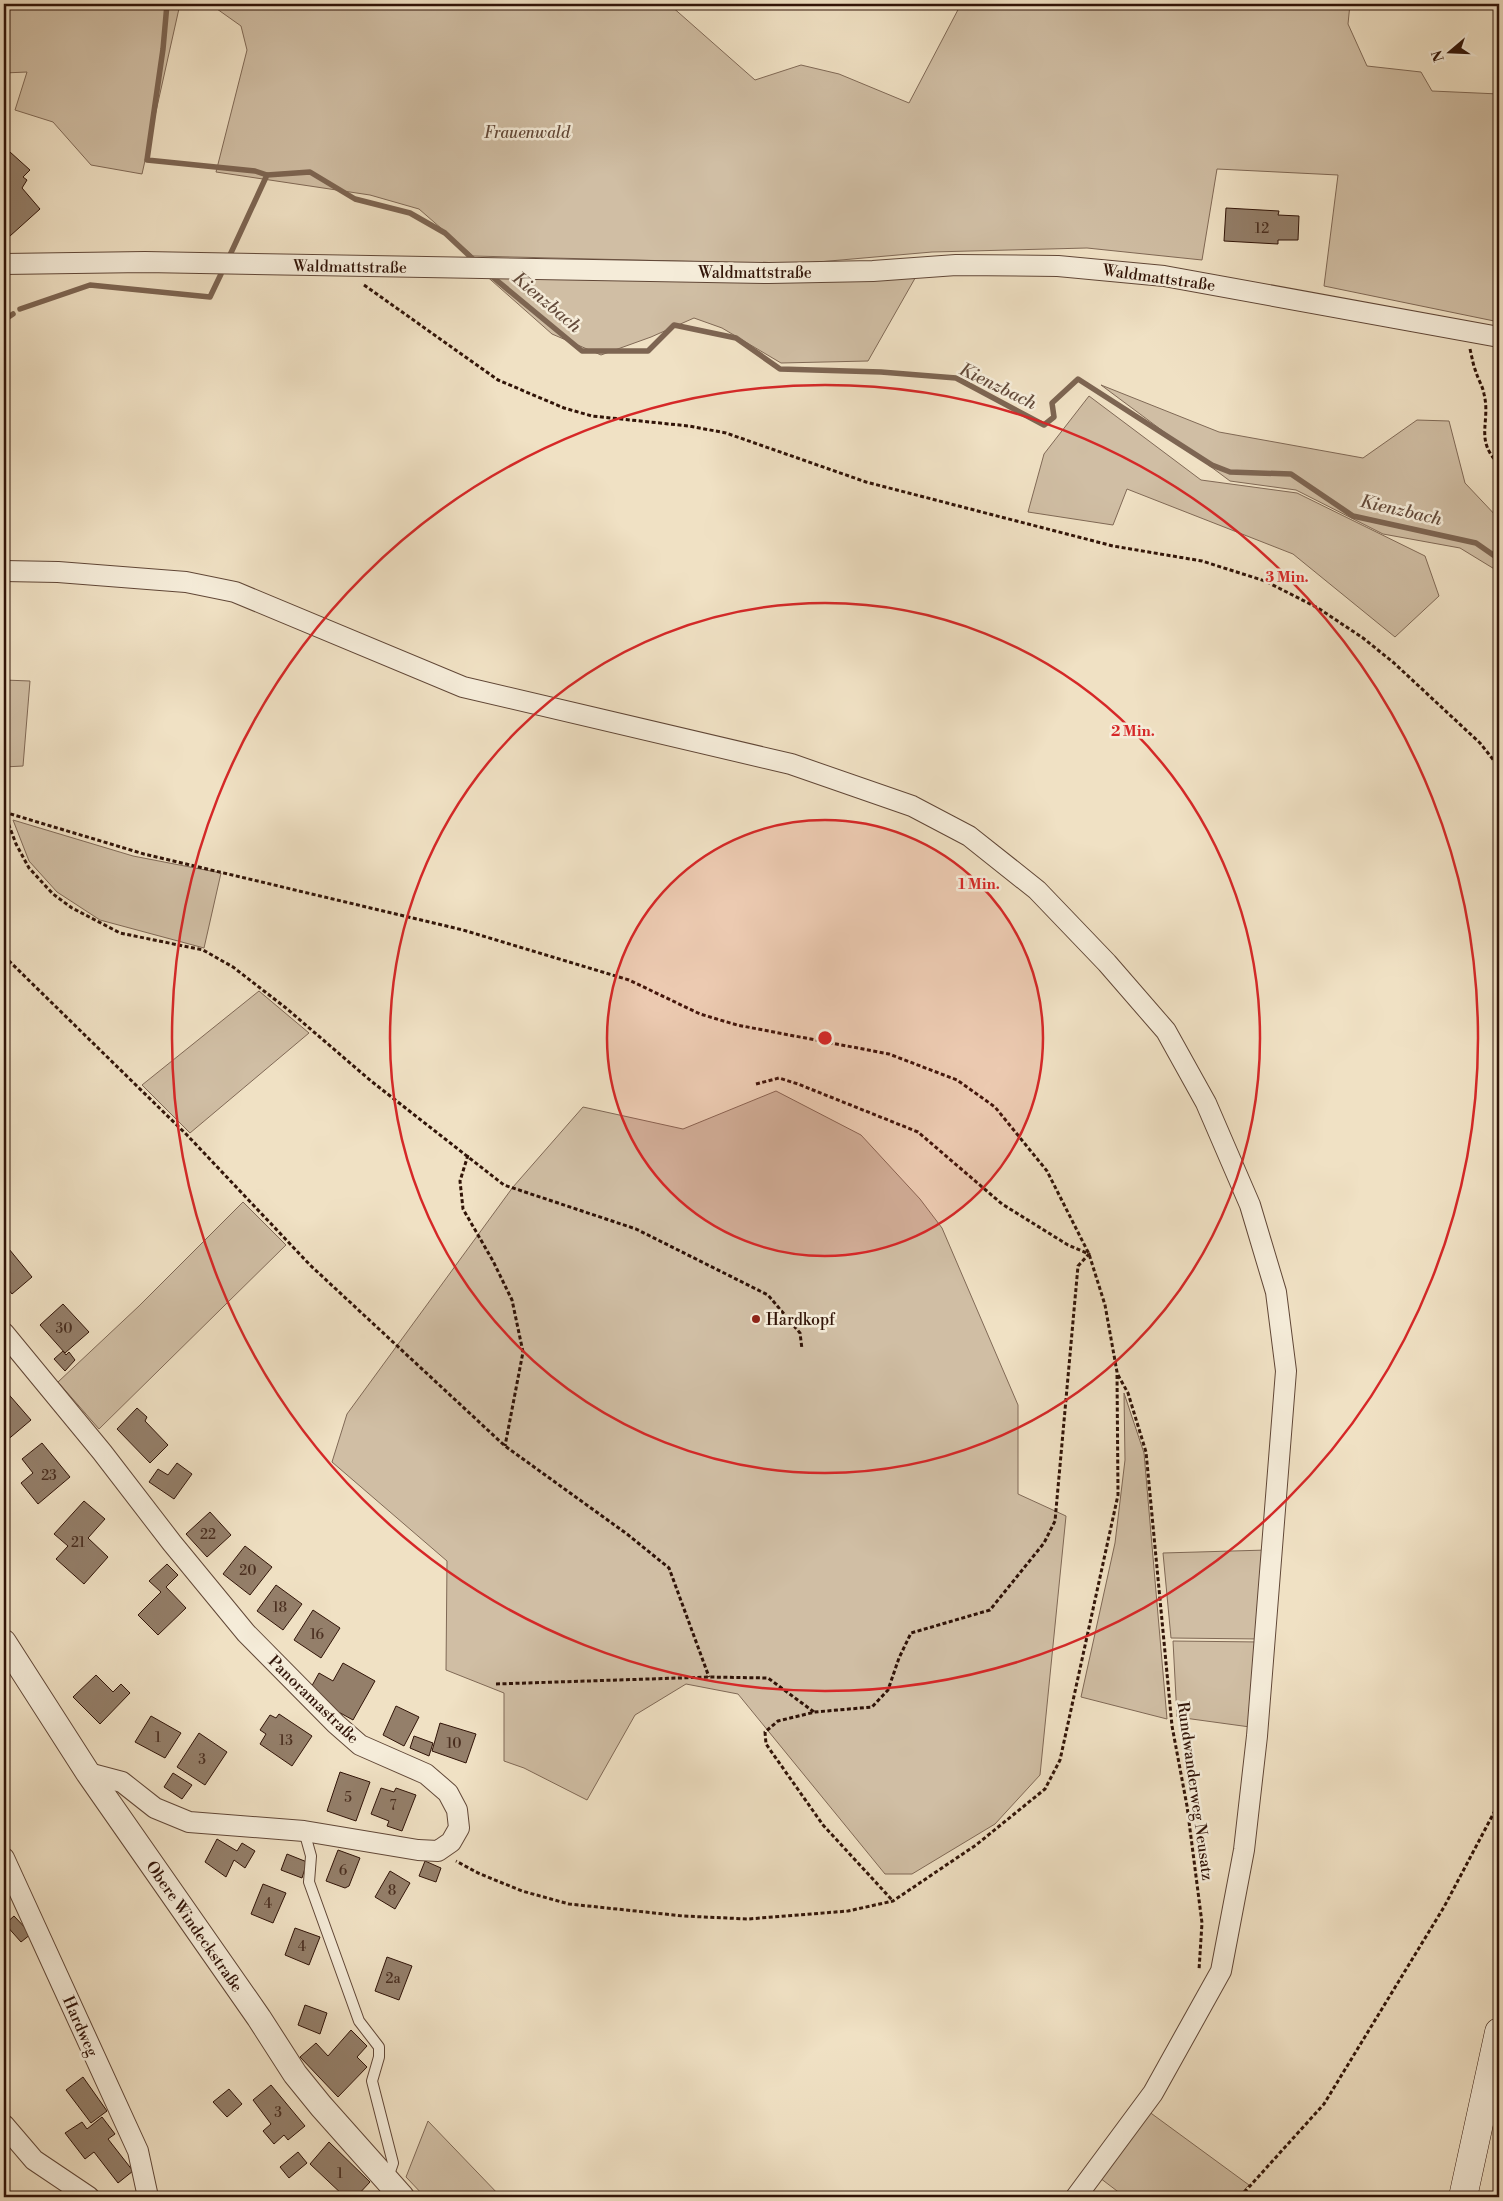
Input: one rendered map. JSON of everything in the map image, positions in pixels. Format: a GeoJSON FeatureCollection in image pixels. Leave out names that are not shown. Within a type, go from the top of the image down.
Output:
{"type":"FeatureCollection","features":[{"type":"Feature","properties":{"kind":"main road"},"geometry":{"type":"LineString","coordinates":[[1463,2197],[1499,2032]]}},
{"type":"Feature","properties":{"kind":"street","name":"Waldmattstraße"},"geometry":{"type":"LineString","coordinates":[[4,264],[144,262],[769,274],[873,271],[956,265],[1058,266],[1164,276],[1499,337]]}},
{"type":"Feature","properties":{"kind":"street"},"geometry":{"type":"LineString","coordinates":[[4,571],[58,572],[186,582],[235,592],[463,687],[791,764],[912,806],[968,836],[1037,890],[1107,963],[1166,1031],[1206,1103],[1250,1205],[1276,1292],[1286,1370],[1257,1736],[1244,1850],[1221,1971],[1153,2093],[1076,2197]]}},
{"type":"Feature","properties":{"kind":"street","name":"Panoramastraße"},"geometry":{"type":"LineString","coordinates":[[4,1332],[246,1633],[336,1724],[360,1745],[426,1774],[448,1793],[457,1810],[459,1828],[451,1842],[438,1851],[418,1850],[304,1831],[189,1822],[155,1808],[122,1782],[88,1773]]}},
{"type":"Feature","properties":{"kind":"street","name":"Obere Windeckstraße"},"geometry":{"type":"LineString","coordinates":[[4,1642],[88,1773],[253,2010],[295,2074],[394,2189]]}},
{"type":"Feature","properties":{"kind":"street","name":"Hardweg"},"geometry":{"type":"LineString","coordinates":[[4,1858],[138,2151],[148,2197]]}},
{"type":"Feature","properties":{"kind":"street"},"geometry":{"type":"LineString","coordinates":[[4,2125],[34,2160],[89,2197]]}},
{"type":"Feature","properties":{"kind":"lane"},"geometry":{"type":"LineString","coordinates":[[304,1831],[311,1856],[309,1882],[359,2021],[379,2047],[379,2057],[372,2081],[393,2163],[394,2189]]}},
{"type":"Feature","properties":{"kind":"path"},"geometry":{"type":"LineString","coordinates":[[585,4],[612,6],[631,4]]}},
{"type":"Feature","properties":{"kind":"path"},"geometry":{"type":"LineString","coordinates":[[338,266],[498,380],[564,408],[592,416],[689,426],[726,434],[866,482],[1113,546],[1202,562],[1265,581],[1318,608],[1363,638],[1394,663],[1480,743],[1499,767]]}},
{"type":"Feature","properties":{"kind":"path"},"geometry":{"type":"LineString","coordinates":[[1465,332],[1475,372],[1484,394],[1486,414],[1484,437],[1488,450],[1499,464]]}},
{"type":"Feature","properties":{"kind":"path"},"geometry":{"type":"LineString","coordinates":[[4,812],[16,844],[29,868],[53,894],[72,908],[120,933],[203,950],[233,968],[286,1008],[372,1081],[504,1184],[636,1229],[768,1295],[800,1333],[802,1349]]}},
{"type":"Feature","properties":{"kind":"path"},"geometry":{"type":"LineString","coordinates":[[4,812],[144,854],[463,930],[629,980],[700,1014],[737,1025],[889,1054],[957,1080],[995,1107],[1046,1171],[1089,1254],[1105,1305],[1117,1372],[1118,1495],[1060,1760],[1044,1789],[976,1846],[893,1901],[848,1911],[748,1919],[683,1916],[570,1904],[522,1890],[478,1873]]}},
{"type":"Feature","properties":{"kind":"path"},"geometry":{"type":"LineString","coordinates":[[4,956],[187,1135],[310,1265],[505,1446],[627,1534],[669,1568],[709,1678]]}},
{"type":"Feature","properties":{"kind":"path"},"geometry":{"type":"LineString","coordinates":[[756,1084],[779,1078],[918,1132],[1002,1204],[1068,1245],[1089,1254]]}},
{"type":"Feature","properties":{"kind":"path"},"geometry":{"type":"LineString","coordinates":[[468,1155],[460,1181],[463,1210],[493,1261],[512,1300],[524,1352],[505,1446]]}},
{"type":"Feature","properties":{"kind":"path"},"geometry":{"type":"LineString","coordinates":[[893,1901],[824,1825],[766,1744],[765,1732],[778,1721],[815,1712],[872,1706],[888,1690],[899,1658],[911,1633],[990,1610],[1044,1543],[1055,1522],[1078,1266],[1089,1254]]}},
{"type":"Feature","properties":{"kind":"path","name":"Rundwanderweg Neusatz"},"geometry":{"type":"LineString","coordinates":[[1117,1372],[1128,1393],[1146,1452],[1172,1726],[1187,1806],[1202,1923],[1198,1979]]}},
{"type":"Feature","properties":{"kind":"path"},"geometry":{"type":"LineString","coordinates":[[496,1684],[768,1678],[815,1712]]}},
{"type":"Feature","properties":{"kind":"path"},"geometry":{"type":"LineString","coordinates":[[1240,2197],[1324,2104],[1444,1907],[1499,1803]]}},
{"type":"Feature","properties":{"kind":"green space"},"geometry":{"type":"Polygon","coordinates":[[[4,4],[180,4],[142,174],[91,165],[53,122],[15,110],[27,72],[4,73],[4,4]]]}},
{"type":"Feature","properties":{"kind":"green space","name":"Frauenwald"},"geometry":{"type":"Polygon","coordinates":[[[210,4],[671,4],[755,80],[801,65],[839,74],[909,103],[961,4],[1350,4],[1348,24],[1367,66],[1421,72],[1432,91],[1499,94],[1499,322],[1324,286],[1338,175],[1217,169],[1202,260],[1087,248],[932,252],[795,264],[473,256],[419,209],[370,195],[216,172],[247,50],[241,26],[210,4]]]}},
{"type":"Feature","properties":{"kind":"green space"},"geometry":{"type":"Polygon","coordinates":[[[483,273],[918,273],[868,361],[781,363],[722,328],[694,318],[651,337],[601,355],[552,334],[483,273]]]}},
{"type":"Feature","properties":{"kind":"green space"},"geometry":{"type":"Polygon","coordinates":[[[1101,385],[1219,432],[1363,458],[1417,420],[1449,421],[1465,483],[1499,519],[1499,581],[1496,570],[1460,548],[1383,534],[1296,490],[1230,481],[1101,385]]]}},
{"type":"Feature","properties":{"kind":"green space"},"geometry":{"type":"Polygon","coordinates":[[[1089,396],[1201,480],[1297,493],[1425,556],[1439,596],[1395,637],[1293,554],[1127,489],[1113,525],[1028,512],[1044,454],[1089,396]]]}},
{"type":"Feature","properties":{"kind":"green space"},"geometry":{"type":"Polygon","coordinates":[[[4,680],[30,681],[23,766],[4,767],[4,680]]]}},
{"type":"Feature","properties":{"kind":"green space"},"geometry":{"type":"Polygon","coordinates":[[[13,820],[133,856],[221,873],[204,948],[100,920],[57,892],[29,861],[13,820]]]}},
{"type":"Feature","properties":{"kind":"green space"},"geometry":{"type":"Polygon","coordinates":[[[259,991],[309,1033],[190,1133],[142,1085],[259,991]]]}},
{"type":"Feature","properties":{"kind":"green space"},"geometry":{"type":"Polygon","coordinates":[[[776,1091],[861,1135],[920,1199],[942,1228],[1018,1405],[1018,1494],[1066,1516],[1040,1775],[995,1824],[912,1874],[885,1874],[738,1694],[686,1684],[635,1715],[587,1800],[524,1768],[504,1761],[504,1693],[446,1670],[447,1561],[332,1462],[347,1414],[513,1187],[583,1107],[683,1129],[776,1091]]]}},
{"type":"Feature","properties":{"kind":"green space"},"geometry":{"type":"Polygon","coordinates":[[[243,1202],[286,1245],[99,1429],[58,1382],[139,1306],[243,1202]]]}},
{"type":"Feature","properties":{"kind":"green space"},"geometry":{"type":"Polygon","coordinates":[[[1124,1393],[1144,1453],[1167,1719],[1081,1697],[1115,1543],[1125,1460],[1124,1393]]]}},
{"type":"Feature","properties":{"kind":"green space"},"geometry":{"type":"Polygon","coordinates":[[[1267,1550],[1261,1639],[1171,1638],[1163,1553],[1267,1550]]]}},
{"type":"Feature","properties":{"kind":"green space"},"geometry":{"type":"Polygon","coordinates":[[[1173,1641],[1260,1642],[1250,1727],[1177,1717],[1173,1641]]]}},
{"type":"Feature","properties":{"kind":"green space"},"geometry":{"type":"Polygon","coordinates":[[[1148,2111],[1249,2185],[1237,2197],[1125,2197],[1100,2178],[1148,2111]]]}},
{"type":"Feature","properties":{"kind":"green space"},"geometry":{"type":"Polygon","coordinates":[[[428,2121],[501,2197],[425,2197],[406,2177],[428,2121]]]}},
{"type":"Feature","properties":{"kind":"building"},"geometry":{"type":"Polygon","coordinates":[[[10,152],[30,170],[23,177],[27,180],[22,188],[40,209],[10,236],[4,229],[4,174],[9,167],[4,159],[10,152]]]}},
{"type":"Feature","properties":{"kind":"building"},"geometry":{"type":"Polygon","coordinates":[[[1226,208],[1279,211],[1278,215],[1299,216],[1298,240],[1278,240],[1278,244],[1224,241],[1226,208]]]}},
{"type":"Feature","properties":{"kind":"building"},"geometry":{"type":"Polygon","coordinates":[[[9,1249],[32,1277],[12,1294],[4,1284],[4,1254],[9,1249]]]}},
{"type":"Feature","properties":{"kind":"building"},"geometry":{"type":"Polygon","coordinates":[[[63,1304],[89,1332],[65,1353],[40,1325],[63,1304]]]}},
{"type":"Feature","properties":{"kind":"building"},"geometry":{"type":"Polygon","coordinates":[[[63,1351],[66,1355],[69,1352],[75,1360],[65,1371],[54,1359],[63,1351]]]}},
{"type":"Feature","properties":{"kind":"building"},"geometry":{"type":"Polygon","coordinates":[[[4,1389],[31,1420],[5,1442],[4,1441],[4,1389]]]}},
{"type":"Feature","properties":{"kind":"building"},"geometry":{"type":"Polygon","coordinates":[[[137,1408],[147,1417],[145,1421],[168,1445],[150,1463],[117,1429],[137,1408]]]}},
{"type":"Feature","properties":{"kind":"building"},"geometry":{"type":"Polygon","coordinates":[[[42,1443],[70,1477],[38,1504],[21,1483],[33,1473],[22,1459],[42,1443]]]}},
{"type":"Feature","properties":{"kind":"building"},"geometry":{"type":"Polygon","coordinates":[[[177,1463],[192,1474],[174,1499],[149,1482],[158,1469],[168,1475],[177,1463]]]}},
{"type":"Feature","properties":{"kind":"building"},"geometry":{"type":"Polygon","coordinates":[[[84,1501],[105,1519],[88,1538],[108,1557],[84,1584],[56,1559],[68,1546],[54,1534],[84,1501]]]}},
{"type":"Feature","properties":{"kind":"building"},"geometry":{"type":"Polygon","coordinates":[[[210,1512],[231,1535],[207,1557],[186,1534],[210,1512]]]}},
{"type":"Feature","properties":{"kind":"building"},"geometry":{"type":"Polygon","coordinates":[[[245,1546],[272,1567],[250,1595],[223,1574],[245,1546]]]}},
{"type":"Feature","properties":{"kind":"building"},"geometry":{"type":"Polygon","coordinates":[[[167,1564],[178,1575],[166,1587],[186,1608],[158,1635],[138,1615],[161,1592],[149,1581],[167,1564]]]}},
{"type":"Feature","properties":{"kind":"building"},"geometry":{"type":"Polygon","coordinates":[[[276,1585],[302,1604],[283,1630],[257,1611],[276,1585]]]}},
{"type":"Feature","properties":{"kind":"building"},"geometry":{"type":"Polygon","coordinates":[[[313,1610],[340,1628],[321,1658],[294,1640],[313,1610]]]}},
{"type":"Feature","properties":{"kind":"building"},"geometry":{"type":"Polygon","coordinates":[[[343,1663],[375,1681],[353,1720],[324,1704],[309,1691],[319,1673],[333,1681],[343,1663]]]}},
{"type":"Feature","properties":{"kind":"building"},"geometry":{"type":"Polygon","coordinates":[[[96,1675],[113,1692],[121,1684],[130,1693],[100,1724],[73,1697],[96,1675]]]}},
{"type":"Feature","properties":{"kind":"building"},"geometry":{"type":"Polygon","coordinates":[[[396,1706],[419,1717],[404,1746],[383,1735],[396,1706]]]}},
{"type":"Feature","properties":{"kind":"building"},"geometry":{"type":"Polygon","coordinates":[[[279,1714],[312,1736],[292,1766],[260,1744],[266,1734],[260,1730],[270,1715],[276,1718],[279,1714]]]}},
{"type":"Feature","properties":{"kind":"building"},"geometry":{"type":"Polygon","coordinates":[[[151,1716],[181,1733],[165,1758],[135,1742],[151,1716]]]}},
{"type":"Feature","properties":{"kind":"building"},"geometry":{"type":"Polygon","coordinates":[[[440,1723],[476,1734],[466,1763],[432,1751],[440,1723]]]}},
{"type":"Feature","properties":{"kind":"building"},"geometry":{"type":"Polygon","coordinates":[[[199,1733],[227,1752],[205,1785],[177,1767],[199,1733]]]}},
{"type":"Feature","properties":{"kind":"building"},"geometry":{"type":"Polygon","coordinates":[[[414,1736],[433,1743],[429,1756],[410,1748],[414,1736]]]}},
{"type":"Feature","properties":{"kind":"building"},"geometry":{"type":"Polygon","coordinates":[[[340,1772],[370,1782],[356,1821],[327,1811],[340,1772]]]}},
{"type":"Feature","properties":{"kind":"building"},"geometry":{"type":"Polygon","coordinates":[[[173,1773],[192,1785],[182,1799],[164,1787],[173,1773]]]}},
{"type":"Feature","properties":{"kind":"building"},"geometry":{"type":"Polygon","coordinates":[[[381,1788],[394,1792],[396,1788],[416,1795],[402,1831],[387,1826],[389,1821],[371,1814],[381,1788]]]}},
{"type":"Feature","properties":{"kind":"building"},"geometry":{"type":"Polygon","coordinates":[[[217,1839],[237,1851],[242,1843],[255,1851],[245,1868],[234,1860],[226,1877],[205,1862],[217,1839]]]}},
{"type":"Feature","properties":{"kind":"building"},"geometry":{"type":"Polygon","coordinates":[[[338,1850],[360,1858],[349,1886],[345,1888],[326,1881],[338,1850]]]}},
{"type":"Feature","properties":{"kind":"building"},"geometry":{"type":"Polygon","coordinates":[[[287,1854],[307,1862],[302,1878],[281,1870],[287,1854]]]}},
{"type":"Feature","properties":{"kind":"building"},"geometry":{"type":"Polygon","coordinates":[[[425,1861],[441,1868],[436,1882],[419,1876],[425,1861]]]}},
{"type":"Feature","properties":{"kind":"building"},"geometry":{"type":"Polygon","coordinates":[[[390,1871],[410,1883],[395,1909],[375,1897],[390,1871]]]}},
{"type":"Feature","properties":{"kind":"building"},"geometry":{"type":"Polygon","coordinates":[[[263,1884],[286,1893],[273,1923],[251,1914],[263,1884]]]}},
{"type":"Feature","properties":{"kind":"building"},"geometry":{"type":"Polygon","coordinates":[[[14,1916],[31,1934],[21,1942],[5,1924],[14,1916]]]}},
{"type":"Feature","properties":{"kind":"building"},"geometry":{"type":"Polygon","coordinates":[[[295,1928],[320,1937],[309,1965],[285,1955],[295,1928]]]}},
{"type":"Feature","properties":{"kind":"building"},"geometry":{"type":"Polygon","coordinates":[[[387,1957],[412,1966],[399,2000],[375,1991],[387,1957]]]}},
{"type":"Feature","properties":{"kind":"building"},"geometry":{"type":"Polygon","coordinates":[[[305,2005],[327,2013],[320,2034],[298,2025],[305,2005]]]}},
{"type":"Feature","properties":{"kind":"building"},"geometry":{"type":"Polygon","coordinates":[[[351,2030],[367,2046],[357,2057],[367,2067],[338,2097],[300,2057],[316,2043],[328,2056],[351,2030]]]}},
{"type":"Feature","properties":{"kind":"building"},"geometry":{"type":"Polygon","coordinates":[[[83,2077],[107,2111],[91,2123],[66,2090],[83,2077]]]}},
{"type":"Feature","properties":{"kind":"building"},"geometry":{"type":"Polygon","coordinates":[[[271,2085],[305,2126],[288,2140],[284,2135],[274,2144],[263,2131],[271,2124],[253,2100],[271,2085]]]}},
{"type":"Feature","properties":{"kind":"building"},"geometry":{"type":"Polygon","coordinates":[[[229,2089],[242,2104],[227,2117],[213,2102],[229,2089]]]}},
{"type":"Feature","properties":{"kind":"building"},"geometry":{"type":"Polygon","coordinates":[[[102,2117],[115,2134],[108,2139],[133,2171],[118,2183],[94,2152],[85,2159],[65,2133],[82,2122],[87,2129],[102,2117]]]}},
{"type":"Feature","properties":{"kind":"building"},"geometry":{"type":"Polygon","coordinates":[[[329,2142],[370,2182],[356,2197],[345,2197],[310,2164],[329,2142]]]}},
{"type":"Feature","properties":{"kind":"building"},"geometry":{"type":"Polygon","coordinates":[[[298,2152],[307,2163],[289,2178],[280,2167],[298,2152]]]}},
{"type":"Feature","properties":{"kind":"waterway"},"geometry":{"type":"LineString","coordinates":[[167,4],[163,49],[147,160],[255,171],[267,175]]}},
{"type":"Feature","properties":{"kind":"waterway","name":"Kienzbach"},"geometry":{"type":"LineString","coordinates":[[230,255],[267,175],[310,172],[355,199],[410,213],[445,233],[475,261]]}},
{"type":"Feature","properties":{"kind":"waterway","name":"Kienzbach"},"geometry":{"type":"LineString","coordinates":[[20,309],[90,285],[210,297],[221,274]]}},
{"type":"Feature","properties":{"kind":"waterway","name":"Kienzbach"},"geometry":{"type":"LineString","coordinates":[[489,274],[582,351],[648,351],[674,325],[736,338],[780,369],[881,372],[956,378],[1044,425],[1054,417],[1052,403],[1078,379],[1212,465],[1230,472],[1291,474],[1353,516],[1476,543],[1499,559]]}},
{"type":"Feature","properties":{"kind":"waterway","name":"Kienzbach"},"geometry":{"type":"LineString","coordinates":[[4,320],[13,314]]}},
{"type":"Feature","properties":{"kind":"place","name":"Hardkopf"},"geometry":{"type":"Point","coordinates":[756,1319]}}]}
